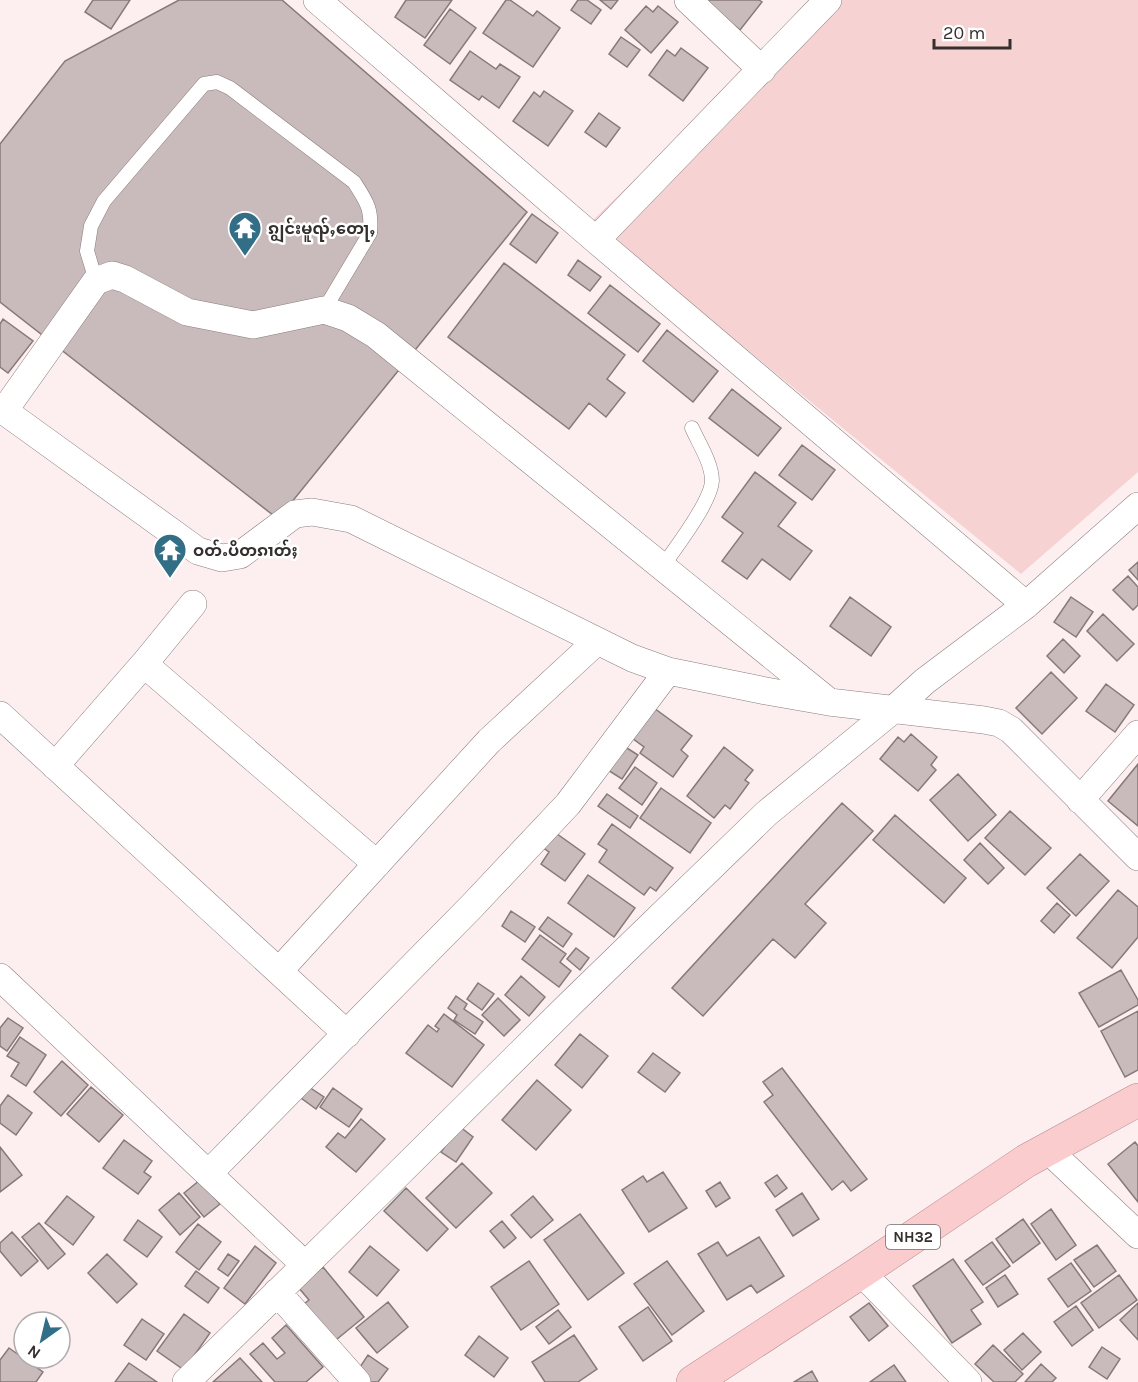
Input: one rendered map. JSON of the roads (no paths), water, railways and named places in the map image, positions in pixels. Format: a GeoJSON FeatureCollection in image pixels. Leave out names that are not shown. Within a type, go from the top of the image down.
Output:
{"type":"FeatureCollection","features":[{"type":"Feature","properties":{"kind":"highway","name":"NH32"},"geometry":{"type":"LineString","coordinates":[[693,1382],[1026,1161],[1138,1100]]}},
{"type":"Feature","properties":{"kind":"street"},"geometry":{"type":"LineString","coordinates":[[317,0],[1026,605]]}},
{"type":"Feature","properties":{"kind":"street"},"geometry":{"type":"LineString","coordinates":[[688,0],[762,70]]}},
{"type":"Feature","properties":{"kind":"street"},"geometry":{"type":"LineString","coordinates":[[596,240],[828,0]]}},
{"type":"Feature","properties":{"kind":"street"},"geometry":{"type":"LineString","coordinates":[[829,702],[376,335],[348,318],[324,310],[253,325],[188,312],[125,279],[112,275],[96,281],[2,409],[198,551],[222,558],[240,555],[295,514],[312,512],[351,519],[632,657],[668,671],[829,702],[999,723],[1011,730],[1138,857]]}},
{"type":"Feature","properties":{"kind":"street"},"geometry":{"type":"LineString","coordinates":[[186,1382],[767,813],[925,681],[1026,605],[1138,506]]}},
{"type":"Feature","properties":{"kind":"street"},"geometry":{"type":"LineString","coordinates":[[55,766],[193,604]]}},
{"type":"Feature","properties":{"kind":"street"},"geometry":{"type":"LineString","coordinates":[[279,971],[489,741],[597,640]]}},
{"type":"Feature","properties":{"kind":"street"},"geometry":{"type":"LineString","coordinates":[[144,664],[377,864]]}},
{"type":"Feature","properties":{"kind":"street"},"geometry":{"type":"LineString","coordinates":[[209,1173],[472,906],[568,804],[668,671]]}},
{"type":"Feature","properties":{"kind":"street"},"geometry":{"type":"LineString","coordinates":[[0,715],[346,1034]]}},
{"type":"Feature","properties":{"kind":"street"},"geometry":{"type":"LineString","coordinates":[[1080,800],[1138,734]]}},
{"type":"Feature","properties":{"kind":"street"},"geometry":{"type":"LineString","coordinates":[[0,977],[305,1265]]}},
{"type":"Feature","properties":{"kind":"street"},"geometry":{"type":"LineString","coordinates":[[1047,1149],[1138,1235]]}},
{"type":"Feature","properties":{"kind":"street"},"geometry":{"type":"LineString","coordinates":[[861,1272],[968,1382]]}},
{"type":"Feature","properties":{"kind":"street"},"geometry":{"type":"LineString","coordinates":[[277,1292],[357,1382]]}},
{"type":"Feature","properties":{"kind":"lane"},"geometry":{"type":"LineString","coordinates":[[96,281],[87,251],[91,226],[104,201],[204,84],[217,82],[230,88],[354,182],[368,203],[371,220],[370,233],[324,310]]}},
{"type":"Feature","properties":{"kind":"lane"},"geometry":{"type":"LineString","coordinates":[[662,567],[708,498],[712,482],[709,466],[692,428]]}},
{"type":"Feature","properties":{"kind":"place","name":"ၵျွင်းမူၺ်ႇတေႃႇ"},"geometry":{"type":"Point","coordinates":[245,257]}},
{"type":"Feature","properties":{"kind":"place","name":"ဝတ်ႉပိတၵၢတ်ႈ"},"geometry":{"type":"Point","coordinates":[170,579]}}]}
